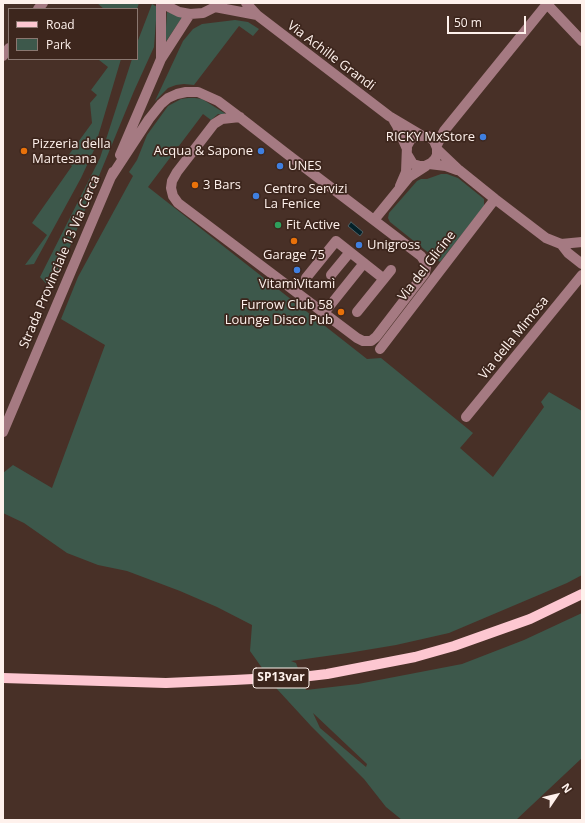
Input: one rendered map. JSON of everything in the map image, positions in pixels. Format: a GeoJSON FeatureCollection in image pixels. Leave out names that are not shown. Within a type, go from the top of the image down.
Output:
{"type":"FeatureCollection","features":[{"type":"Feature","properties":{"kind":"main road","name":"SP13var"},"geometry":{"type":"LineString","coordinates":[[3,678],[166,683],[327,674],[415,657],[454,646],[530,619],[582,594]]}},
{"type":"Feature","properties":{"kind":"street","name":"Strada Provinciale 13 Via Cerca"},"geometry":{"type":"LineString","coordinates":[[160,3],[161,59]]}},
{"type":"Feature","properties":{"kind":"street"},"geometry":{"type":"LineString","coordinates":[[165,3],[169,7],[179,12],[190,14],[203,13],[217,5]]}},
{"type":"Feature","properties":{"kind":"street","name":"Via Achille Grandi"},"geometry":{"type":"LineString","coordinates":[[246,3],[257,16],[389,116]]}},
{"type":"Feature","properties":{"kind":"street"},"geometry":{"type":"LineString","coordinates":[[374,220],[400,186],[409,177],[428,165],[436,157],[437,148],[444,130],[546,4],[582,40]]}},
{"type":"Feature","properties":{"kind":"street","name":"Via Achille Grandi"},"geometry":{"type":"LineString","coordinates":[[217,5],[257,16]]}},
{"type":"Feature","properties":{"kind":"street","name":"Strada Provinciale 13 Via Cerca"},"geometry":{"type":"LineString","coordinates":[[3,432],[161,59],[190,14]]}},
{"type":"Feature","properties":{"kind":"street"},"geometry":{"type":"LineString","coordinates":[[110,177],[149,119],[168,98],[186,92],[198,92],[218,101],[240,117],[374,220],[420,256],[425,262],[425,273],[376,337],[371,341],[363,341],[357,338],[178,203],[173,196],[171,188],[172,181],[177,172],[214,124],[222,119],[240,117]]}},
{"type":"Feature","properties":{"kind":"street"},"geometry":{"type":"LineString","coordinates":[[389,116],[432,139],[437,148],[459,170],[495,200],[539,233],[550,240],[561,244],[582,242]]}},
{"type":"Feature","properties":{"kind":"street"},"geometry":{"type":"LineString","coordinates":[[389,116],[397,126],[414,164],[420,166],[446,166],[459,170]]}},
{"type":"Feature","properties":{"kind":"street"},"geometry":{"type":"LineString","coordinates":[[400,186],[406,172],[407,151],[411,140],[423,135],[435,135],[444,130]]}},
{"type":"Feature","properties":{"kind":"street","name":"Via del Glicine"},"geometry":{"type":"LineString","coordinates":[[380,349],[495,200]]}},
{"type":"Feature","properties":{"kind":"street"},"geometry":{"type":"LineString","coordinates":[[306,278],[336,240],[384,279]]}},
{"type":"Feature","properties":{"kind":"street"},"geometry":{"type":"LineString","coordinates":[[561,244],[568,253],[582,264]]}},
{"type":"Feature","properties":{"kind":"street"},"geometry":{"type":"LineString","coordinates":[[331,275],[350,252]]}},
{"type":"Feature","properties":{"kind":"street"},"geometry":{"type":"LineString","coordinates":[[324,313],[364,264]]}},
{"type":"Feature","properties":{"kind":"street"},"geometry":{"type":"LineString","coordinates":[[357,312],[391,270]]}},
{"type":"Feature","properties":{"kind":"street","name":"Via della Mimosa"},"geometry":{"type":"LineString","coordinates":[[466,417],[582,275]]}},
{"type":"Feature","properties":{"kind":"green space"},"geometry":{"type":"Polygon","coordinates":[[[97,3],[139,3],[137,8],[103,8],[97,3]]]}},
{"type":"Feature","properties":{"kind":"green space"},"geometry":{"type":"Polygon","coordinates":[[[152,4],[157,7],[154,47],[134,91],[52,290],[40,277],[100,158],[132,60],[138,60],[138,40],[152,4]]]}},
{"type":"Feature","properties":{"kind":"green space"},"geometry":{"type":"Polygon","coordinates":[[[167,12],[183,16],[165,43],[167,12]]]}},
{"type":"Feature","properties":{"kind":"green space"},"geometry":{"type":"Polygon","coordinates":[[[235,20],[248,22],[259,29],[253,36],[239,26],[194,85],[184,84],[168,88],[155,101],[183,41],[193,29],[202,24],[235,20]]]}},
{"type":"Feature","properties":{"kind":"green space"},"geometry":{"type":"Polygon","coordinates":[[[99,60],[121,60],[94,150],[81,178],[34,264],[25,265],[47,235],[32,223],[72,166],[65,160],[92,123],[90,103],[97,95],[91,90],[108,67],[99,60]]]}},
{"type":"Feature","properties":{"kind":"green space"},"geometry":{"type":"Polygon","coordinates":[[[181,99],[202,99],[226,114],[218,114],[211,120],[203,114],[148,187],[367,359],[381,358],[473,433],[460,448],[493,477],[544,407],[541,402],[549,392],[582,411],[582,575],[567,583],[449,633],[396,645],[291,661],[296,663],[306,690],[358,684],[462,664],[524,640],[582,613],[582,758],[516,820],[402,820],[386,807],[364,779],[311,726],[277,689],[250,651],[252,625],[217,607],[180,591],[127,571],[98,565],[67,553],[24,523],[3,513],[3,473],[13,465],[52,488],[105,345],[61,319],[78,277],[133,176],[129,172],[137,160],[147,135],[168,106],[181,99]],[[313,713],[320,728],[366,767],[367,764],[313,713]]]}},
{"type":"Feature","properties":{"kind":"green space"},"geometry":{"type":"Polygon","coordinates":[[[441,174],[447,174],[458,178],[484,199],[484,206],[440,262],[390,222],[388,218],[389,213],[417,181],[441,174]]]}},
{"type":"Feature","properties":{"kind":"water"},"geometry":{"type":"Polygon","coordinates":[[[351,222],[363,232],[360,236],[348,226],[351,222]]]}},
{"type":"Feature","properties":{"kind":"place","name":"RICKY MxStore"},"geometry":{"type":"Point","coordinates":[483,137]}},
{"type":"Feature","properties":{"kind":"place","name":"Pizzeria della Martesana"},"geometry":{"type":"Point","coordinates":[24,151]}},
{"type":"Feature","properties":{"kind":"place","name":"Acqua & Sapone"},"geometry":{"type":"Point","coordinates":[261,151]}},
{"type":"Feature","properties":{"kind":"place","name":"UNES"},"geometry":{"type":"Point","coordinates":[280,166]}},
{"type":"Feature","properties":{"kind":"place","name":"3 Bars"},"geometry":{"type":"Point","coordinates":[195,185]}},
{"type":"Feature","properties":{"kind":"place","name":"Centro Servizi La Fenice"},"geometry":{"type":"Point","coordinates":[256,196]}},
{"type":"Feature","properties":{"kind":"place","name":"Fit Active"},"geometry":{"type":"Point","coordinates":[278,225]}},
{"type":"Feature","properties":{"kind":"place","name":"Garage 75"},"geometry":{"type":"Point","coordinates":[294,241]}},
{"type":"Feature","properties":{"kind":"place","name":"Unigross"},"geometry":{"type":"Point","coordinates":[359,245]}},
{"type":"Feature","properties":{"kind":"place","name":"VitamìVitamì"},"geometry":{"type":"Point","coordinates":[297,270]}},
{"type":"Feature","properties":{"kind":"place","name":"Furrow Club 58 Lounge Disco Pub"},"geometry":{"type":"Point","coordinates":[341,312]}}]}
